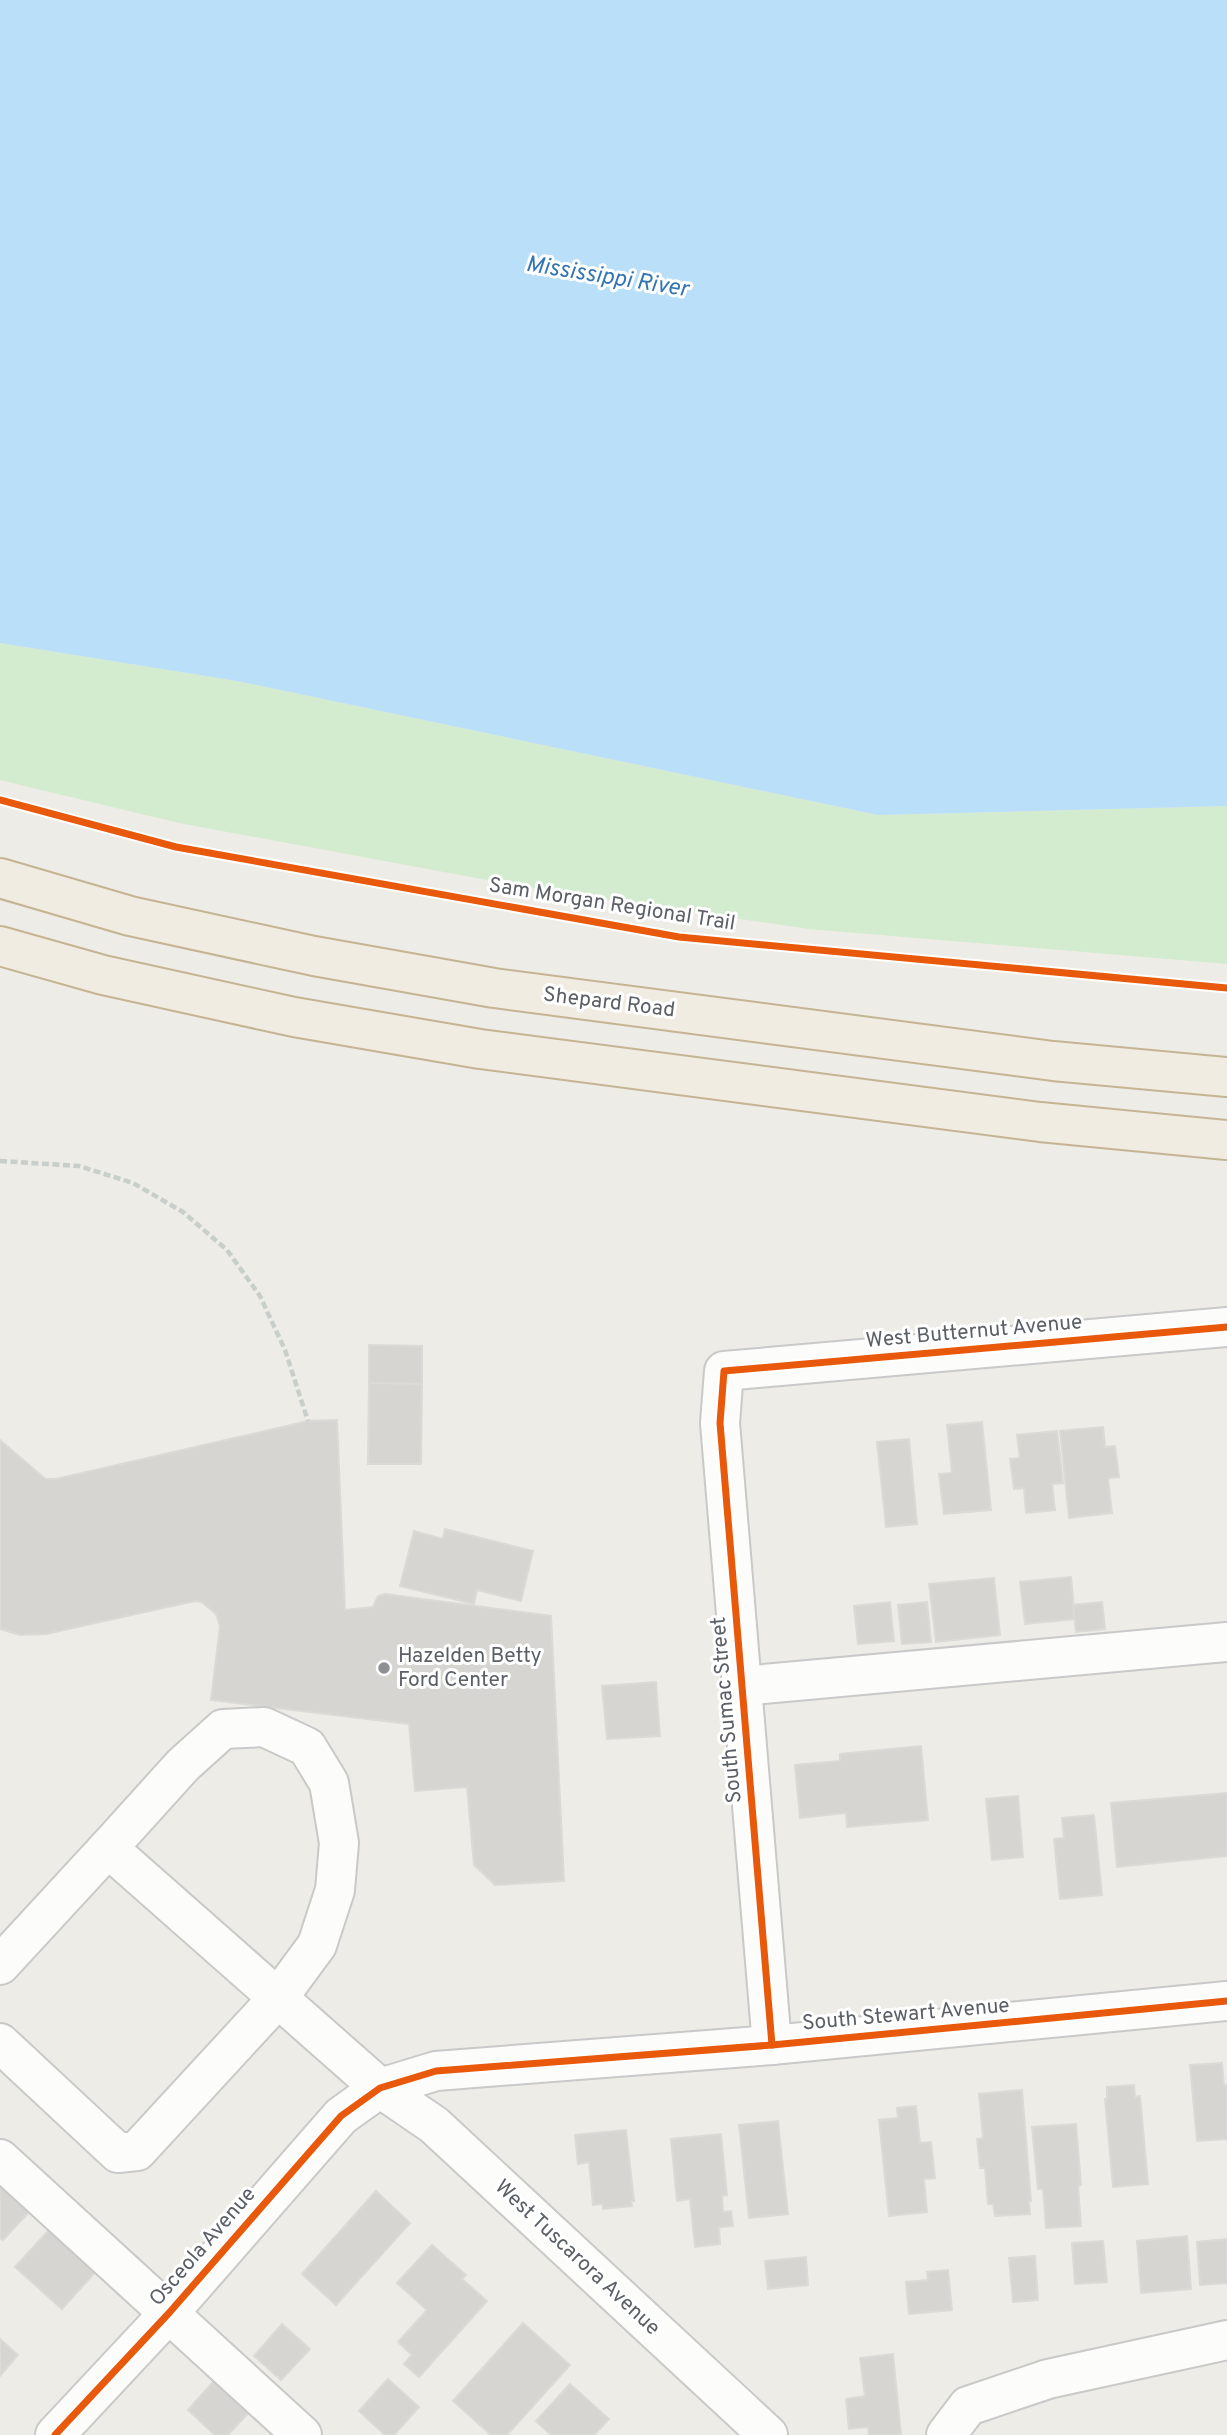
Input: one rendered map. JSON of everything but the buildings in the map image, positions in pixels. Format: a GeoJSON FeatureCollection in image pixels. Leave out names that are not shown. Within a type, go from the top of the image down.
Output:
{"type":"FeatureCollection","features":[{"type":"Feature","properties":{"kind":"highway","name":"Shepard Road"},"geometry":{"type":"LineString","coordinates":[[0,878],[143,919],[314,956],[494,988],[1053,1061],[1227,1077]]}},
{"type":"Feature","properties":{"kind":"highway"},"geometry":{"type":"LineString","coordinates":[[0,946],[103,975],[294,1017],[480,1049],[1040,1122],[1227,1140]]}},
{"type":"Feature","properties":{"kind":"street","name":"West Butternut Avenue"},"geometry":{"type":"LineString","coordinates":[[724,1371],[1227,1327]]}},
{"type":"Feature","properties":{"kind":"street","name":"South Sumac Street"},"geometry":{"type":"LineString","coordinates":[[724,1371],[720,1423],[772,2045]]}},
{"type":"Feature","properties":{"kind":"street"},"geometry":{"type":"LineString","coordinates":[[742,1686],[1227,1642]]}},
{"type":"Feature","properties":{"kind":"street"},"geometry":{"type":"LineString","coordinates":[[0,1965],[183,1765],[223,1729],[264,1727],[307,1747],[329,1783],[339,1843],[335,1890],[317,1945],[278,1998],[137,2151],[117,2152],[0,2043]]}},
{"type":"Feature","properties":{"kind":"street","name":"West Tuscarora Avenue"},"geometry":{"type":"LineString","coordinates":[[108,1848],[380,2088],[435,2125],[768,2435]]}},
{"type":"Feature","properties":{"kind":"street","name":"South Stewart Avenue"},"geometry":{"type":"LineString","coordinates":[[380,2088],[436,2071],[772,2045],[1227,2001]]}},
{"type":"Feature","properties":{"kind":"street","name":"Osceola Avenue"},"geometry":{"type":"LineString","coordinates":[[55,2435],[169,2313],[341,2116],[380,2088]]}},
{"type":"Feature","properties":{"kind":"street"},"geometry":{"type":"LineString","coordinates":[[0,2159],[302,2435]]}},
{"type":"Feature","properties":{"kind":"street"},"geometry":{"type":"LineString","coordinates":[[946,2435],[968,2406],[1048,2379],[1227,2340]]}},
{"type":"Feature","properties":{"kind":"path"},"geometry":{"type":"LineString","coordinates":[[0,1161],[79,1166],[133,1183],[183,1212],[227,1250],[260,1296],[285,1350],[308,1421]]}},
{"type":"Feature","properties":{"kind":"green space"},"geometry":{"type":"Polygon","coordinates":[[[0,643],[237,681],[878,815],[1227,806],[1227,964],[809,929],[536,889],[179,823],[0,780],[0,643]]]}},
{"type":"Feature","properties":{"kind":"water","name":"Mississippi River"},"geometry":{"type":"Polygon","coordinates":[[[0,0],[1227,0],[1227,806],[878,815],[237,681],[0,643],[0,0]]]}},
{"type":"Feature","properties":{"kind":"cycle path","name":"Sam Morgan Regional Trail"},"geometry":{"type":"LineString","coordinates":[[0,800],[176,847],[679,937],[1227,988]]}},
{"type":"Feature","properties":{"kind":"cycle path"},"geometry":{"type":"LineString","coordinates":[[772,2045],[720,1423],[724,1371],[1227,1327]]}},
{"type":"Feature","properties":{"kind":"cycle path"},"geometry":{"type":"LineString","coordinates":[[55,2435],[169,2313],[341,2116],[380,2088],[436,2071],[772,2045],[1227,2001]]}},
{"type":"Feature","properties":{"kind":"place","name":"Hazelden Betty Ford Center"},"geometry":{"type":"Point","coordinates":[384,1668]}}]}
